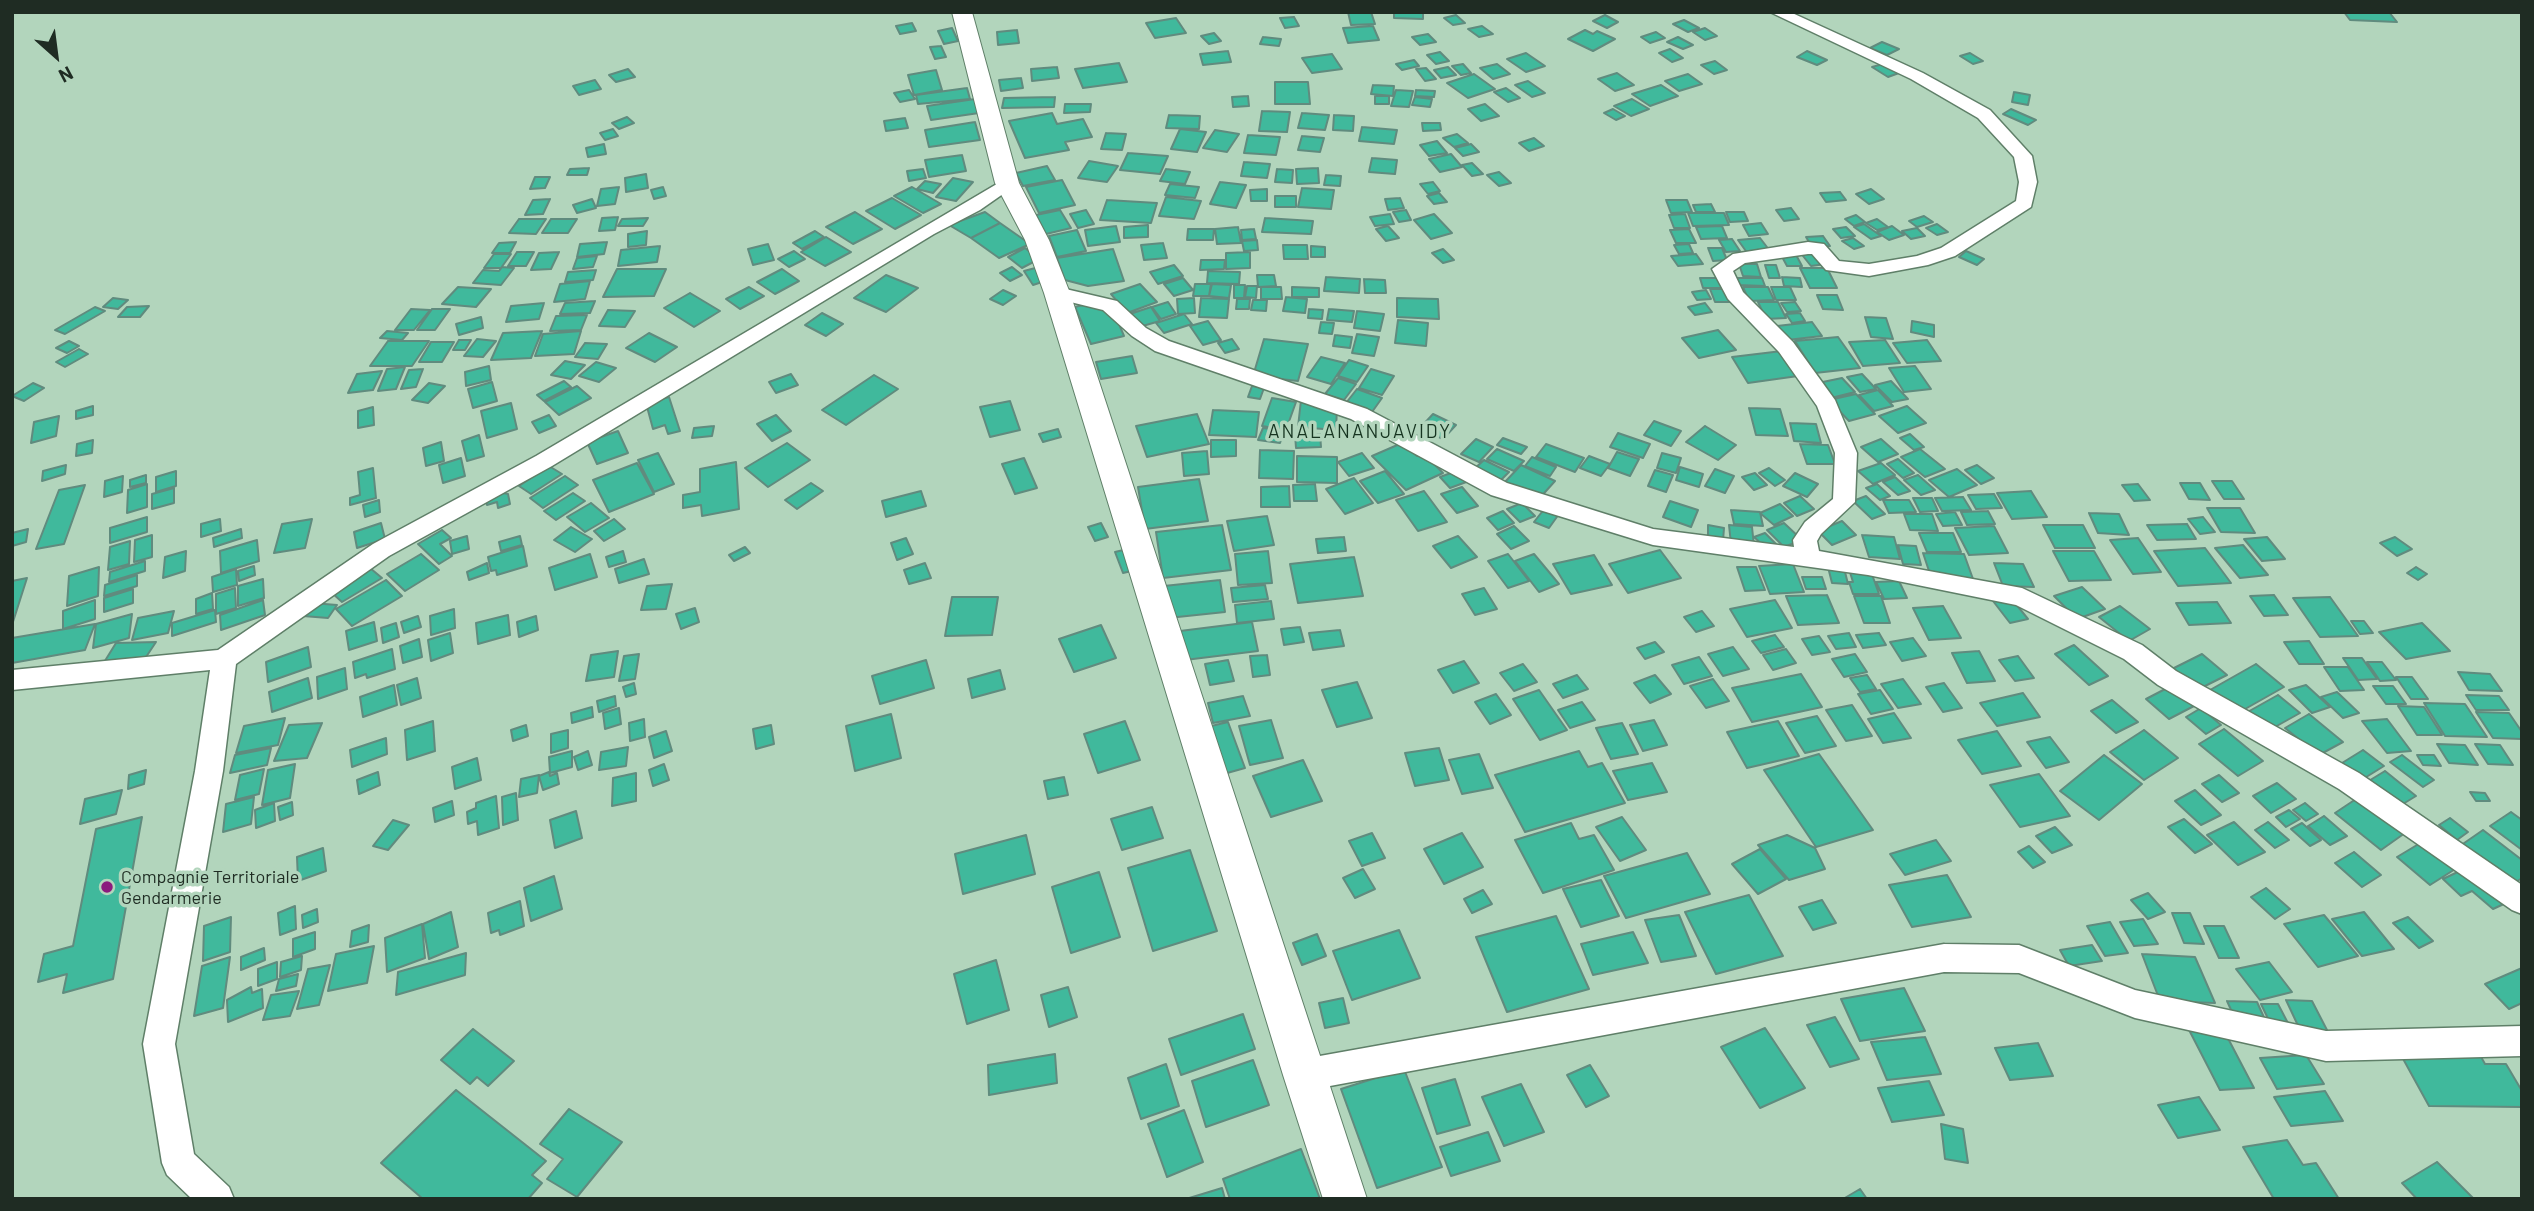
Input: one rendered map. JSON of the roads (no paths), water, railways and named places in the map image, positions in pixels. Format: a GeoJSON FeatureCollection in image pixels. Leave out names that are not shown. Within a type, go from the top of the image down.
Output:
{"type":"FeatureCollection","features":[{"type":"Feature","properties":{"kind":"street"},"geometry":{"type":"LineString","coordinates":[[961,12],[1007,183],[1037,240],[1057,293],[1303,1075],[1345,1199]]}},
{"type":"Feature","properties":{"kind":"street"},"geometry":{"type":"LineString","coordinates":[[1777,12],[1917,76],[1984,114],[2023,156],[2028,182],[2025,203],[1948,252],[1921,261],[1870,270],[1833,266],[1817,248],[1808,248],[1740,258],[1722,269],[1735,295],[1786,347],[1827,405],[1846,453],[1844,502],[1813,528],[1805,540],[1808,559]]}},
{"type":"Feature","properties":{"kind":"street"},"geometry":{"type":"LineString","coordinates":[[12,680],[224,659],[380,550],[544,461],[915,237],[974,206],[1007,183]]}},
{"type":"Feature","properties":{"kind":"street"},"geometry":{"type":"LineString","coordinates":[[1057,293],[1110,305],[1139,332],[1163,346],[1359,414],[1499,489],[1653,537],[1868,566],[2022,597],[2133,652],[2167,678],[2349,781],[2522,901]]}},
{"type":"Feature","properties":{"kind":"street"},"geometry":{"type":"LineString","coordinates":[[217,1199],[179,1163],[159,1044],[209,771],[224,659]]}},
{"type":"Feature","properties":{"kind":"street"},"geometry":{"type":"LineString","coordinates":[[1303,1075],[1944,958],[2019,959],[2134,1004],[2326,1046],[2522,1041]]}},
{"type":"Feature","properties":{"kind":"place","name":"Compagnie Territoriale Gendarmerie"},"geometry":{"type":"Point","coordinates":[107,887]}},
{"type":"Feature","properties":{"kind":"district","name":"ANALANANJAVIDY"},"geometry":{"type":"Point","coordinates":[1360,432]}}]}
